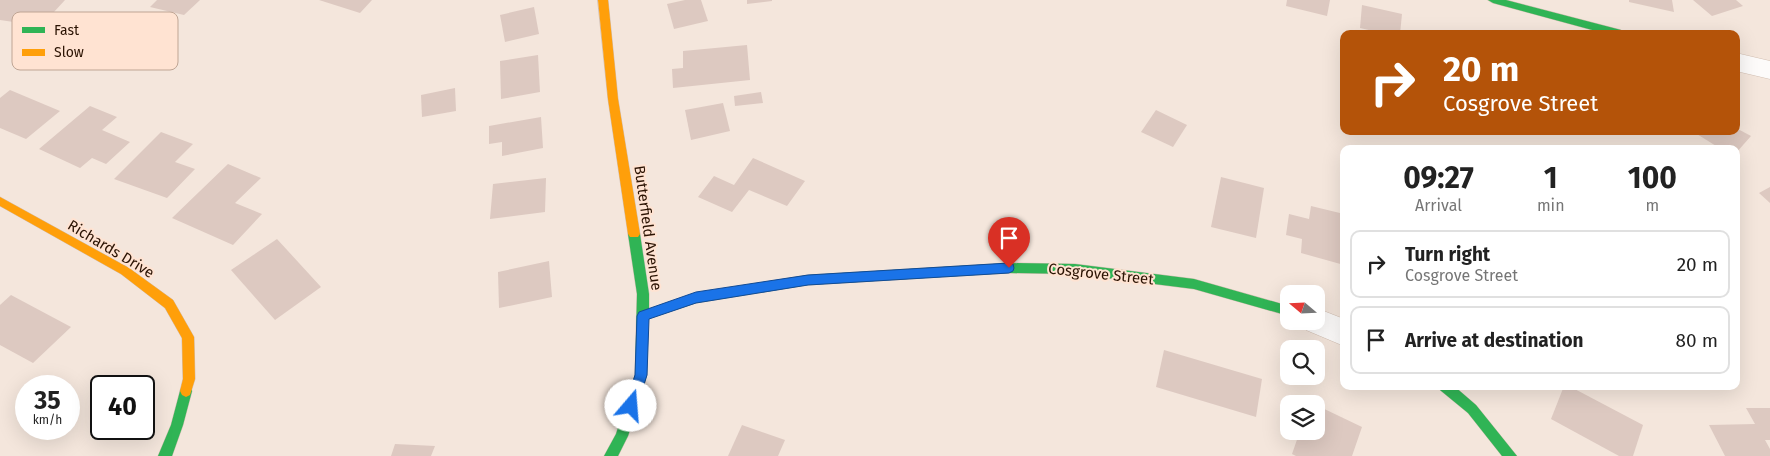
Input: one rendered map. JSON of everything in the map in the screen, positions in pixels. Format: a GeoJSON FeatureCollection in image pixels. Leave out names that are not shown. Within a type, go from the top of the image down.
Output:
{"type":"FeatureCollection","features":[{"type":"Feature","properties":{"kind":"street","name":"Butterfield Avenue"},"geometry":{"type":"LineString","coordinates":[[604,0],[613,100],[643,294],[641,375],[622,436],[611,456]]}},
{"type":"Feature","properties":{"kind":"street"},"geometry":{"type":"LineString","coordinates":[[1493,0],[1606,30]]}},
{"type":"Feature","properties":{"kind":"street"},"geometry":{"type":"LineString","coordinates":[[1740,63],[1770,70]]}},
{"type":"Feature","properties":{"kind":"street","name":"Richards Drive"},"geometry":{"type":"LineString","coordinates":[[0,201],[125,271],[170,304],[188,336],[189,379],[177,425],[165,456]]}},
{"type":"Feature","properties":{"kind":"street","name":"Cosgrove Street"},"geometry":{"type":"LineString","coordinates":[[643,316],[696,298],[808,280],[1009,268],[1075,269],[1194,284],[1280,308]]}},
{"type":"Feature","properties":{"kind":"street"},"geometry":{"type":"LineString","coordinates":[[1325,325],[1340,330]]}},
{"type":"Feature","properties":{"kind":"street"},"geometry":{"type":"LineString","coordinates":[[1450,390],[1483,420],[1510,456]]}},
{"type":"Feature","properties":{"kind":"building"},"geometry":{"type":"Polygon","coordinates":[[[0,0],[65,0],[54,12],[12,12],[12,22],[0,20],[0,0]]]}},
{"type":"Feature","properties":{"kind":"building"},"geometry":{"type":"Polygon","coordinates":[[[157,0],[200,0],[184,15],[178,12],[150,7],[157,0]]]}},
{"type":"Feature","properties":{"kind":"building"},"geometry":{"type":"Polygon","coordinates":[[[319,0],[372,0],[360,13],[319,0]]]}},
{"type":"Feature","properties":{"kind":"building"},"geometry":{"type":"Polygon","coordinates":[[[685,0],[701,0],[708,21],[674,29],[667,4],[685,0]]]}},
{"type":"Feature","properties":{"kind":"building"},"geometry":{"type":"Polygon","coordinates":[[[747,0],[772,0],[772,1],[747,4],[747,0]]]}},
{"type":"Feature","properties":{"kind":"building"},"geometry":{"type":"Polygon","coordinates":[[[1287,0],[1330,0],[1327,16],[1286,6],[1287,0]]]}},
{"type":"Feature","properties":{"kind":"building"},"geometry":{"type":"Polygon","coordinates":[[[1629,0],[1672,0],[1674,12],[1629,2],[1629,0]]]}},
{"type":"Feature","properties":{"kind":"building"},"geometry":{"type":"Polygon","coordinates":[[[1693,0],[1736,0],[1743,6],[1712,16],[1693,0]]]}},
{"type":"Feature","properties":{"kind":"building"},"geometry":{"type":"Polygon","coordinates":[[[1362,5],[1402,14],[1400,30],[1369,30],[1360,28],[1362,5]]]}},
{"type":"Feature","properties":{"kind":"building"},"geometry":{"type":"Polygon","coordinates":[[[534,7],[539,34],[505,42],[500,15],[534,7]]]}},
{"type":"Feature","properties":{"kind":"building"},"geometry":{"type":"Polygon","coordinates":[[[747,45],[750,80],[673,88],[672,69],[683,68],[683,51],[747,45]]]}},
{"type":"Feature","properties":{"kind":"building"},"geometry":{"type":"Polygon","coordinates":[[[538,55],[540,92],[501,99],[500,61],[538,55]]]}},
{"type":"Feature","properties":{"kind":"building"},"geometry":{"type":"Polygon","coordinates":[[[455,88],[456,111],[422,117],[421,95],[455,88]]]}},
{"type":"Feature","properties":{"kind":"building"},"geometry":{"type":"Polygon","coordinates":[[[10,90],[60,111],[26,139],[0,128],[0,98],[10,90]]]}},
{"type":"Feature","properties":{"kind":"building"},"geometry":{"type":"Polygon","coordinates":[[[761,92],[763,103],[735,106],[734,96],[761,92]]]}},
{"type":"Feature","properties":{"kind":"building"},"geometry":{"type":"Polygon","coordinates":[[[723,103],[730,131],[691,140],[685,110],[723,103]]]}},
{"type":"Feature","properties":{"kind":"building"},"geometry":{"type":"Polygon","coordinates":[[[90,106],[117,117],[102,130],[130,142],[106,164],[92,158],[80,168],[39,149],[90,106]]]}},
{"type":"Feature","properties":{"kind":"building"},"geometry":{"type":"Polygon","coordinates":[[[1156,110],[1187,125],[1173,147],[1141,132],[1156,110]]]}},
{"type":"Feature","properties":{"kind":"building"},"geometry":{"type":"Polygon","coordinates":[[[541,117],[543,148],[502,156],[502,142],[489,144],[489,126],[541,117]]]}},
{"type":"Feature","properties":{"kind":"building"},"geometry":{"type":"Polygon","coordinates":[[[1740,130],[1751,136],[1740,148],[1740,145],[1715,145],[1698,135],[1740,135],[1740,130]]]}},
{"type":"Feature","properties":{"kind":"building"},"geometry":{"type":"Polygon","coordinates":[[[161,132],[193,144],[175,162],[195,169],[167,198],[114,179],[161,132]]]}},
{"type":"Feature","properties":{"kind":"building"},"geometry":{"type":"Polygon","coordinates":[[[753,158],[805,181],[787,206],[749,190],[732,212],[698,197],[714,176],[734,185],[753,158]]]}},
{"type":"Feature","properties":{"kind":"building"},"geometry":{"type":"Polygon","coordinates":[[[228,164],[261,178],[235,203],[262,214],[233,245],[172,218],[228,164]]]}},
{"type":"Feature","properties":{"kind":"building"},"geometry":{"type":"Polygon","coordinates":[[[1221,177],[1264,188],[1256,238],[1211,227],[1221,177]]]}},
{"type":"Feature","properties":{"kind":"building"},"geometry":{"type":"Polygon","coordinates":[[[546,178],[545,212],[490,219],[493,184],[546,178]]]}},
{"type":"Feature","properties":{"kind":"building"},"geometry":{"type":"Polygon","coordinates":[[[1770,187],[1770,203],[1759,193],[1770,187]]]}},
{"type":"Feature","properties":{"kind":"building"},"geometry":{"type":"Polygon","coordinates":[[[1311,206],[1340,213],[1340,264],[1301,253],[1302,239],[1286,235],[1289,214],[1309,219],[1311,206]]]}},
{"type":"Feature","properties":{"kind":"building"},"geometry":{"type":"Polygon","coordinates":[[[277,239],[321,287],[275,320],[231,270],[277,239]]]}},
{"type":"Feature","properties":{"kind":"building"},"geometry":{"type":"Polygon","coordinates":[[[549,261],[552,297],[499,308],[498,272],[549,261]]]}},
{"type":"Feature","properties":{"kind":"building"},"geometry":{"type":"Polygon","coordinates":[[[11,295],[71,327],[33,363],[0,345],[0,305],[11,295]]]}},
{"type":"Feature","properties":{"kind":"building"},"geometry":{"type":"Polygon","coordinates":[[[1164,350],[1262,379],[1256,417],[1156,387],[1164,350]]]}},
{"type":"Feature","properties":{"kind":"building"},"geometry":{"type":"Polygon","coordinates":[[[1562,390],[1577,390],[1643,425],[1633,456],[1619,456],[1551,419],[1562,390]]]}},
{"type":"Feature","properties":{"kind":"building"},"geometry":{"type":"Polygon","coordinates":[[[1746,408],[1770,408],[1770,440],[1765,440],[1770,449],[1770,456],[1725,456],[1709,425],[1755,424],[1746,408]]]}},
{"type":"Feature","properties":{"kind":"building"},"geometry":{"type":"Polygon","coordinates":[[[1325,409],[1362,427],[1352,456],[1296,456],[1292,454],[1297,440],[1325,440],[1325,409]]]}},
{"type":"Feature","properties":{"kind":"building"},"geometry":{"type":"Polygon","coordinates":[[[742,425],[785,440],[778,456],[728,456],[742,425]]]}},
{"type":"Feature","properties":{"kind":"building"},"geometry":{"type":"Polygon","coordinates":[[[395,444],[435,446],[431,456],[391,456],[395,444]]]}},
{"type":"Feature","properties":{"kind":"traffic: fast"},"geometry":{"type":"LineString","coordinates":[[1493,0],[1606,30]]}},
{"type":"Feature","properties":{"kind":"traffic: fast"},"geometry":{"type":"LineString","coordinates":[[611,456],[622,436],[641,375],[643,294],[634,234]]}},
{"type":"Feature","properties":{"kind":"traffic: fast"},"geometry":{"type":"LineString","coordinates":[[643,316],[696,298],[808,280],[1009,268],[1075,269],[1194,284],[1280,308]]}},
{"type":"Feature","properties":{"kind":"traffic: fast"},"geometry":{"type":"LineString","coordinates":[[1449,390],[1472,409],[1510,456]]}},
{"type":"Feature","properties":{"kind":"traffic: fast"},"geometry":{"type":"LineString","coordinates":[[165,456],[177,425],[186,391]]}},
{"type":"Feature","properties":{"kind":"traffic: slow"},"geometry":{"type":"LineString","coordinates":[[603,0],[613,99],[634,234]]}},
{"type":"Feature","properties":{"kind":"traffic: slow"},"geometry":{"type":"LineString","coordinates":[[0,201],[125,271],[169,304],[188,337],[189,379],[186,391]]}},
{"type":"Feature","properties":{"kind":"route"},"geometry":{"type":"LineString","coordinates":[[631,406],[641,375],[643,316],[696,298],[808,280],[1009,268]]}}]}
